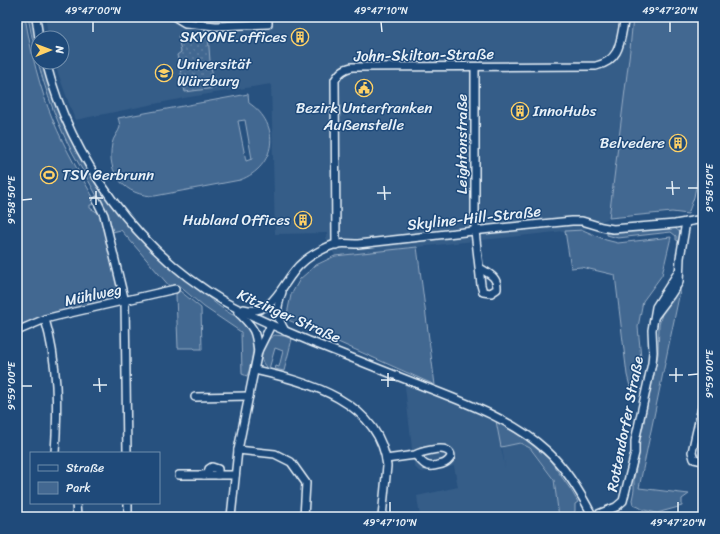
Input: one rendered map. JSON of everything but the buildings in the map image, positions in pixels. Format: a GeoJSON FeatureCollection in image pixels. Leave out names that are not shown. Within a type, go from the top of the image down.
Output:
{"type":"FeatureCollection","features":[{"type":"Feature","properties":{"kind":"street"},"geometry":{"type":"LineString","coordinates":[[36,17],[38,30]]}},
{"type":"Feature","properties":{"kind":"street"},"geometry":{"type":"LineString","coordinates":[[175,17],[185,23],[216,26],[268,24],[268,17]]}},
{"type":"Feature","properties":{"kind":"street","name":"John-Skilton-Straße"},"geometry":{"type":"LineString","coordinates":[[336,244],[335,80],[339,73],[344,69],[352,67],[591,66],[604,64],[616,55],[620,44],[625,17]]}},
{"type":"Feature","properties":{"kind":"street","name":"Leightonstraße"},"geometry":{"type":"LineString","coordinates":[[475,67],[475,231],[480,268]]}},
{"type":"Feature","properties":{"kind":"street","name":"Kitzinger Straße"},"geometry":{"type":"LineString","coordinates":[[48,70],[57,100],[76,144],[88,165],[119,209],[139,232],[182,272],[232,306],[262,321],[468,405],[513,426],[534,440],[556,460],[574,484],[592,517]]}},
{"type":"Feature","properties":{"kind":"street"},"geometry":{"type":"LineString","coordinates":[[97,201],[106,221],[125,302],[127,452]]}},
{"type":"Feature","properties":{"kind":"street"},"geometry":{"type":"LineString","coordinates":[[686,222],[703,219]]}},
{"type":"Feature","properties":{"kind":"street","name":"Skyline-Hill-Straße"},"geometry":{"type":"LineString","coordinates":[[232,306],[252,312],[266,307],[283,289],[301,264],[319,252],[336,244],[358,244],[572,221],[582,221],[613,229],[686,222]]}},
{"type":"Feature","properties":{"kind":"street","name":"Rottendorfer Straße"},"geometry":{"type":"LineString","coordinates":[[592,517],[616,507],[623,501],[652,362],[652,330],[656,306],[679,271],[686,222]]}},
{"type":"Feature","properties":{"kind":"street","name":"Mühlweg"},"geometry":{"type":"LineString","coordinates":[[17,332],[45,320],[85,309],[125,302],[175,289]]}},
{"type":"Feature","properties":{"kind":"street","name":"Skyline-Hill-Straße"},"geometry":{"type":"LineString","coordinates":[[283,289],[278,303],[277,316],[285,331]]}},
{"type":"Feature","properties":{"kind":"street"},"geometry":{"type":"LineString","coordinates":[[232,306],[253,328],[256,336],[258,352]]}},
{"type":"Feature","properties":{"kind":"street"},"geometry":{"type":"LineString","coordinates":[[45,320],[50,340],[57,391],[55,452]]}},
{"type":"Feature","properties":{"kind":"street"},"geometry":{"type":"LineString","coordinates":[[256,336],[262,321]]}},
{"type":"Feature","properties":{"kind":"street"},"geometry":{"type":"LineString","coordinates":[[231,517],[238,450],[258,352],[271,325]]}},
{"type":"Feature","properties":{"kind":"street"},"geometry":{"type":"LineString","coordinates":[[255,370],[306,383],[339,398],[361,415],[370,425],[382,446],[387,466],[382,517]]}},
{"type":"Feature","properties":{"kind":"street"},"geometry":{"type":"LineString","coordinates":[[195,397],[249,396]]}},
{"type":"Feature","properties":{"kind":"street"},"geometry":{"type":"LineString","coordinates":[[703,403],[692,452],[694,460],[703,462]]}},
{"type":"Feature","properties":{"kind":"street"},"geometry":{"type":"LineString","coordinates":[[238,450],[275,454],[291,462],[306,483],[304,517]]}},
{"type":"Feature","properties":{"kind":"street"},"geometry":{"type":"LineString","coordinates":[[386,459],[415,455]]}},
{"type":"Feature","properties":{"kind":"street"},"geometry":{"type":"LineString","coordinates":[[179,475],[235,475]]}},
{"type":"Feature","properties":{"kind":"street"},"geometry":{"type":"LineString","coordinates":[[76,504],[77,517]]}},
{"type":"Feature","properties":{"kind":"street"},"geometry":{"type":"LineString","coordinates":[[128,504],[128,517]]}},
{"type":"Feature","properties":{"kind":"shaded area"},"geometry":{"type":"Polygon","coordinates":[[[45,17],[633,17],[609,218],[583,230],[335,256],[326,238],[327,233],[275,234],[271,84],[184,98],[75,120],[57,70],[70,70],[70,30],[47,30],[45,17]]]}},
{"type":"Feature","properties":{"kind":"shaded area"},"geometry":{"type":"Polygon","coordinates":[[[404,378],[495,417],[505,467],[502,447],[520,443],[529,448],[553,480],[559,517],[420,517],[417,496],[458,487],[454,466],[423,472],[419,471],[414,466],[404,378]]]}},
{"type":"Feature","properties":{"kind":"green space","name":"TSV Gerbrunn"},"geometry":{"type":"Polygon","coordinates":[[[17,17],[25,17],[30,43],[30,70],[36,70],[53,120],[79,173],[97,204],[90,205],[90,208],[102,215],[123,300],[24,326],[17,323],[17,17]]]}},
{"type":"Feature","properties":{"kind":"green space"},"geometry":{"type":"Polygon","coordinates":[[[28,17],[33,17],[35,30],[31,30],[28,17]]]}},
{"type":"Feature","properties":{"kind":"green space"},"geometry":{"type":"Polygon","coordinates":[[[633,17],[703,17],[703,153],[694,197],[688,214],[672,212],[609,218],[633,17]]]}},
{"type":"Feature","properties":{"kind":"green space"},"geometry":{"type":"Polygon","coordinates":[[[208,34],[210,61],[215,88],[185,92],[177,55],[181,52],[178,36],[208,34]]]}},
{"type":"Feature","properties":{"kind":"green space"},"geometry":{"type":"Polygon","coordinates":[[[40,70],[45,70],[59,112],[82,160],[95,183],[111,205],[128,225],[160,256],[205,295],[242,320],[250,328],[253,346],[252,359],[247,376],[242,374],[241,332],[204,307],[178,285],[171,288],[121,230],[112,232],[103,208],[60,127],[48,96],[40,70]]]}},
{"type":"Feature","properties":{"kind":"green space"},"geometry":{"type":"Polygon","coordinates":[[[248,94],[249,103],[260,112],[267,122],[270,134],[270,145],[267,156],[261,166],[252,174],[240,180],[155,196],[144,195],[127,187],[115,174],[111,155],[112,144],[120,127],[118,118],[248,94]],[[245,120],[238,121],[246,161],[252,159],[245,120]]]}},
{"type":"Feature","properties":{"kind":"green space"},"geometry":{"type":"Polygon","coordinates":[[[672,226],[680,232],[680,241],[676,240],[676,236],[671,232],[618,238],[607,235],[607,233],[672,226]]]}},
{"type":"Feature","properties":{"kind":"green space"},"geometry":{"type":"Polygon","coordinates":[[[583,230],[606,240],[618,243],[671,237],[662,275],[643,301],[638,327],[641,358],[633,398],[627,375],[615,275],[581,267],[571,268],[565,231],[583,230]]]}},
{"type":"Feature","properties":{"kind":"green space"},"geometry":{"type":"Polygon","coordinates":[[[417,247],[435,385],[286,319],[291,295],[300,279],[316,265],[335,256],[417,247]]]}},
{"type":"Feature","properties":{"kind":"green space"},"geometry":{"type":"Polygon","coordinates":[[[682,282],[639,488],[689,494],[682,499],[682,506],[657,513],[644,510],[633,504],[634,478],[640,440],[658,354],[659,325],[663,310],[682,282]]]}},
{"type":"Feature","properties":{"kind":"green space"},"geometry":{"type":"Polygon","coordinates":[[[177,291],[180,291],[201,308],[202,349],[178,348],[177,291]]]}},
{"type":"Feature","properties":{"kind":"green space"},"geometry":{"type":"Polygon","coordinates":[[[275,335],[292,339],[284,371],[275,369],[276,366],[279,367],[283,351],[275,348],[269,369],[262,361],[261,356],[264,346],[270,338],[275,335]]]}},
{"type":"Feature","properties":{"kind":"green space"},"geometry":{"type":"Polygon","coordinates":[[[496,421],[525,439],[549,459],[578,502],[575,504],[575,511],[571,517],[559,517],[554,480],[530,448],[520,443],[501,447],[496,421]]]}},
{"type":"Feature","properties":{"kind":"place","name":"SKYONE.offices"},"geometry":{"type":"Point","coordinates":[300,37]}},
{"type":"Feature","properties":{"kind":"place","name":"Universität Würzburg"},"geometry":{"type":"Point","coordinates":[164,73]}},
{"type":"Feature","properties":{"kind":"place","name":"Bezirk Unterfranken Außenstelle"},"geometry":{"type":"Point","coordinates":[364,88]}},
{"type":"Feature","properties":{"kind":"place","name":"InnoHubs"},"geometry":{"type":"Point","coordinates":[520,111]}},
{"type":"Feature","properties":{"kind":"place","name":"Belvedere"},"geometry":{"type":"Point","coordinates":[678,143]}},
{"type":"Feature","properties":{"kind":"place","name":"TSV Gerbrunn"},"geometry":{"type":"Point","coordinates":[49,175]}},
{"type":"Feature","properties":{"kind":"place","name":"Hubland Offices"},"geometry":{"type":"Point","coordinates":[303,220]}}]}
